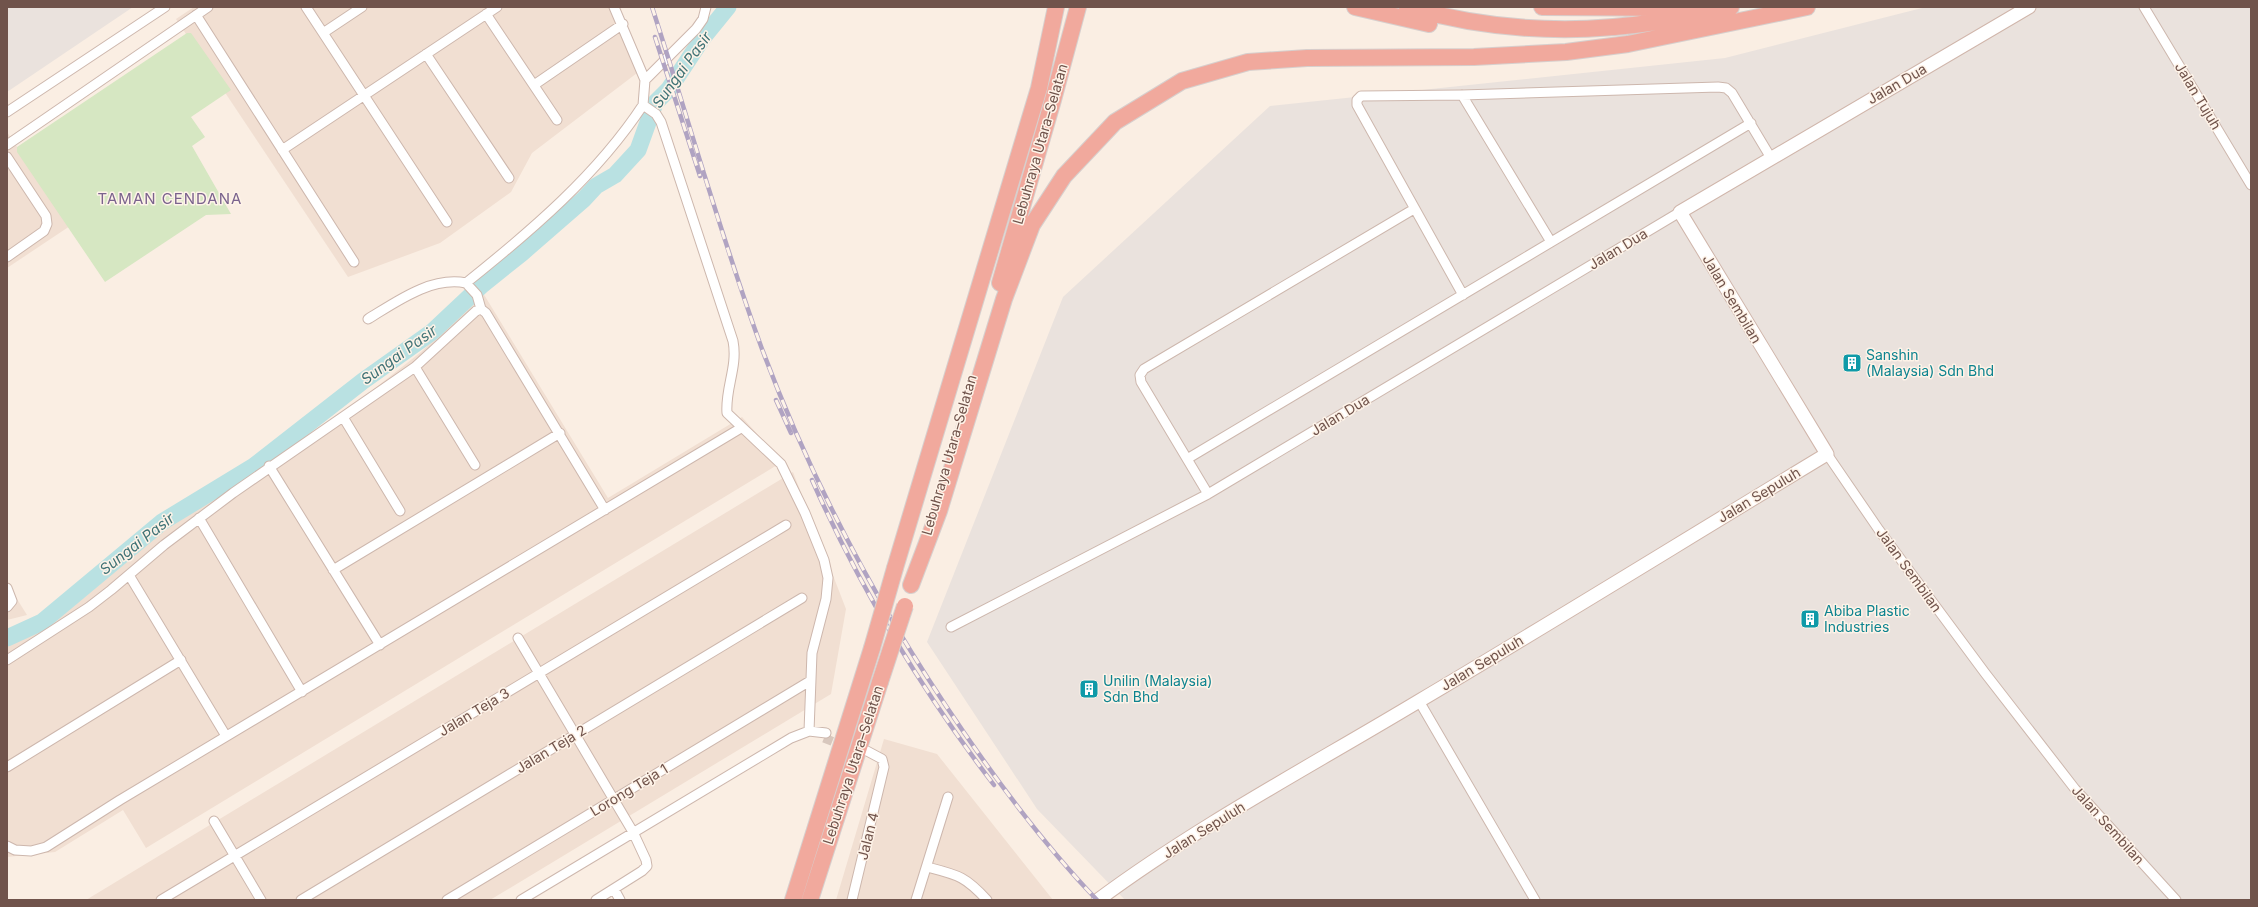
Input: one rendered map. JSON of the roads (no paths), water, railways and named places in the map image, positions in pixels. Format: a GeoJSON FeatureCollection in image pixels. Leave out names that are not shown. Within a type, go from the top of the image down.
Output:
{"type":"FeatureCollection","features":[{"type":"Feature","properties":{"kind":"highway","name":"Lebuhraya Utara–Selatan"},"geometry":{"type":"LineString","coordinates":[[793,900],[872,648],[1039,88],[1056,7]]}},
{"type":"Feature","properties":{"kind":"highway","name":"Lebuhraya Utara–Selatan"},"geometry":{"type":"LineString","coordinates":[[810,900],[905,606],[1053,100],[1078,7]]}},
{"type":"Feature","properties":{"kind":"highway"},"geometry":{"type":"LineString","coordinates":[[1355,7],[1451,29],[1518,38],[1575,39],[1676,35]]}},
{"type":"Feature","properties":{"kind":"highway"},"geometry":{"type":"LineString","coordinates":[[1407,7],[1476,23],[1522,28],[1567,28],[1656,22],[1729,7]]}},
{"type":"Feature","properties":{"kind":"highway"},"geometry":{"type":"LineString","coordinates":[[1542,7],[1729,7]]}},
{"type":"Feature","properties":{"kind":"highway"},"geometry":{"type":"LineString","coordinates":[[911,585],[939,511],[1004,299],[1032,225],[1064,176],[1115,122],[1182,81],[1248,62],[1307,58],[1474,56],[1566,52],[1628,44],[1807,7]]}},
{"type":"Feature","properties":{"kind":"main road","name":"Jalan Dua"},"geometry":{"type":"LineString","coordinates":[[1680,212],[2029,7]]}},
{"type":"Feature","properties":{"kind":"main road","name":"Jalan Sembilan"},"geometry":{"type":"LineString","coordinates":[[1680,212],[1827,454]]}},
{"type":"Feature","properties":{"kind":"main road","name":"Jalan Sepuluh"},"geometry":{"type":"LineString","coordinates":[[1098,900],[1136,872],[1204,829],[1419,701],[1827,454]]}},
{"type":"Feature","properties":{"kind":"street"},"geometry":{"type":"LineString","coordinates":[[7,112],[165,7]]}},
{"type":"Feature","properties":{"kind":"street"},"geometry":{"type":"LineString","coordinates":[[7,145],[208,7]]}},
{"type":"Feature","properties":{"kind":"street"},"geometry":{"type":"LineString","coordinates":[[306,7],[447,222]]}},
{"type":"Feature","properties":{"kind":"street"},"geometry":{"type":"LineString","coordinates":[[323,33],[362,7]]}},
{"type":"Feature","properties":{"kind":"street"},"geometry":{"type":"LineString","coordinates":[[282,150],[497,7]]}},
{"type":"Feature","properties":{"kind":"street"},"geometry":{"type":"LineString","coordinates":[[472,289],[519,240],[578,184],[614,146],[646,107],[645,80],[614,7]]}},
{"type":"Feature","properties":{"kind":"street"},"geometry":{"type":"LineString","coordinates":[[645,80],[696,29],[703,19],[706,7]]}},
{"type":"Feature","properties":{"kind":"street","name":"Jalan Tujuh"},"geometry":{"type":"LineString","coordinates":[[2144,7],[2251,184]]}},
{"type":"Feature","properties":{"kind":"street"},"geometry":{"type":"LineString","coordinates":[[486,14],[557,120]]}},
{"type":"Feature","properties":{"kind":"street"},"geometry":{"type":"LineString","coordinates":[[196,15],[354,262]]}},
{"type":"Feature","properties":{"kind":"street"},"geometry":{"type":"LineString","coordinates":[[534,86],[622,24]]}},
{"type":"Feature","properties":{"kind":"street"},"geometry":{"type":"LineString","coordinates":[[426,54],[509,178]]}},
{"type":"Feature","properties":{"kind":"street"},"geometry":{"type":"LineString","coordinates":[[1463,295],[1357,105],[1357,100],[1361,96],[1462,95],[1718,87],[1726,88],[1732,93],[1771,158]]}},
{"type":"Feature","properties":{"kind":"street"},"geometry":{"type":"LineString","coordinates":[[1462,95],[1551,242]]}},
{"type":"Feature","properties":{"kind":"street"},"geometry":{"type":"LineString","coordinates":[[521,900],[791,738],[819,734],[810,681],[812,652],[826,599],[828,578],[824,560],[805,513],[781,464],[769,450],[741,428],[727,413],[726,406],[735,365],[733,341],[661,122],[656,114],[646,107]]}},
{"type":"Feature","properties":{"kind":"street"},"geometry":{"type":"LineString","coordinates":[[1187,459],[1751,123]]}},
{"type":"Feature","properties":{"kind":"street"},"geometry":{"type":"LineString","coordinates":[[7,157],[46,216],[47,224],[44,231],[7,256]]}},
{"type":"Feature","properties":{"kind":"street"},"geometry":{"type":"LineString","coordinates":[[1208,494],[1141,382],[1140,375],[1144,369],[1414,209]]}},
{"type":"Feature","properties":{"kind":"street","name":"Jalan Dua"},"geometry":{"type":"LineString","coordinates":[[951,627],[1208,494],[1680,212]]}},
{"type":"Feature","properties":{"kind":"street"},"geometry":{"type":"LineString","coordinates":[[368,319],[399,300],[445,281],[472,289],[481,309],[486,312],[605,510]]}},
{"type":"Feature","properties":{"kind":"street"},"geometry":{"type":"LineString","coordinates":[[7,660],[67,622],[129,575],[164,545],[269,466],[416,367],[476,311],[481,309]]}},
{"type":"Feature","properties":{"kind":"street"},"geometry":{"type":"LineString","coordinates":[[416,367],[475,465]]}},
{"type":"Feature","properties":{"kind":"street"},"geometry":{"type":"LineString","coordinates":[[343,417],[400,511]]}},
{"type":"Feature","properties":{"kind":"street"},"geometry":{"type":"LineString","coordinates":[[7,846],[15,850],[31,851],[46,847],[226,736],[302,692],[741,428]]}},
{"type":"Feature","properties":{"kind":"street"},"geometry":{"type":"LineString","coordinates":[[333,570],[560,433]]}},
{"type":"Feature","properties":{"kind":"street","name":"Jalan Sembilan"},"geometry":{"type":"LineString","coordinates":[[1827,454],[1883,536],[2075,789],[2176,900]]}},
{"type":"Feature","properties":{"kind":"street"},"geometry":{"type":"LineString","coordinates":[[269,466],[380,645]]}},
{"type":"Feature","properties":{"kind":"street"},"geometry":{"type":"LineString","coordinates":[[199,518],[302,692]]}},
{"type":"Feature","properties":{"kind":"street","name":"Jalan Teja 3"},"geometry":{"type":"LineString","coordinates":[[162,900],[786,525]]}},
{"type":"Feature","properties":{"kind":"street"},"geometry":{"type":"LineString","coordinates":[[129,575],[226,736]]}},
{"type":"Feature","properties":{"kind":"street"},"geometry":{"type":"LineString","coordinates":[[7,588],[12,601],[7,607]]}},
{"type":"Feature","properties":{"kind":"street","name":"Jalan Teja 2"},"geometry":{"type":"LineString","coordinates":[[301,900],[802,598]]}},
{"type":"Feature","properties":{"kind":"street"},"geometry":{"type":"LineString","coordinates":[[518,638],[633,832],[646,860],[646,866],[642,871],[596,900]]}},
{"type":"Feature","properties":{"kind":"street"},"geometry":{"type":"LineString","coordinates":[[7,767],[181,660]]}},
{"type":"Feature","properties":{"kind":"street","name":"Lorong Teja 1"},"geometry":{"type":"LineString","coordinates":[[447,900],[810,681]]}},
{"type":"Feature","properties":{"kind":"street"},"geometry":{"type":"LineString","coordinates":[[1419,701],[1535,900]]}},
{"type":"Feature","properties":{"kind":"street","name":"Jalan 4"},"geometry":{"type":"LineString","coordinates":[[852,900],[883,772],[883,761],[869,754]]}},
{"type":"Feature","properties":{"kind":"street"},"geometry":{"type":"LineString","coordinates":[[916,900],[948,797]]}},
{"type":"Feature","properties":{"kind":"street"},"geometry":{"type":"LineString","coordinates":[[214,821],[262,900]]}},
{"type":"Feature","properties":{"kind":"street"},"geometry":{"type":"LineString","coordinates":[[927,867],[958,875],[969,881],[987,900]]}},
{"type":"Feature","properties":{"kind":"street"},"geometry":{"type":"LineString","coordinates":[[614,889],[620,900]]}},
{"type":"Feature","properties":{"kind":"waterway","name":"Sungai Pasir"},"geometry":{"type":"LineString","coordinates":[[7,638],[42,622],[162,522],[254,466],[363,381],[432,332],[482,285],[522,253],[584,199],[596,186],[615,175],[638,150],[655,103],[669,89],[702,39],[728,7]]}},
{"type":"Feature","properties":{"kind":"tunnel"},"geometry":{"type":"LineString","coordinates":[[824,738],[865,755]]}},
{"type":"Feature","properties":{"kind":"railway"},"geometry":{"type":"LineString","coordinates":[[652,7],[747,307],[782,400],[827,499],[852,548],[905,642],[965,734],[1028,820],[1061,861],[1097,900]]}},
{"type":"Feature","properties":{"kind":"railway"},"geometry":{"type":"LineString","coordinates":[[655,37],[700,176]]}},
{"type":"Feature","properties":{"kind":"railway"},"geometry":{"type":"LineString","coordinates":[[776,400],[791,433]]}},
{"type":"Feature","properties":{"kind":"railway"},"geometry":{"type":"LineString","coordinates":[[812,480],[851,560],[894,638],[942,713],[994,785]]}},
{"type":"Feature","properties":{"kind":"place","name":"Sanshin (Malaysia) Sdn Bhd"},"geometry":{"type":"Point","coordinates":[1852,363]}},
{"type":"Feature","properties":{"kind":"place","name":"Abiba Plastic Industries"},"geometry":{"type":"Point","coordinates":[1810,619]}},
{"type":"Feature","properties":{"kind":"place","name":"Unilin (Malaysia) Sdn Bhd"},"geometry":{"type":"Point","coordinates":[1089,689]}},
{"type":"Feature","properties":{"kind":"district","name":"TAMAN CENDANA"},"geometry":{"type":"Point","coordinates":[170,199]}}]}
